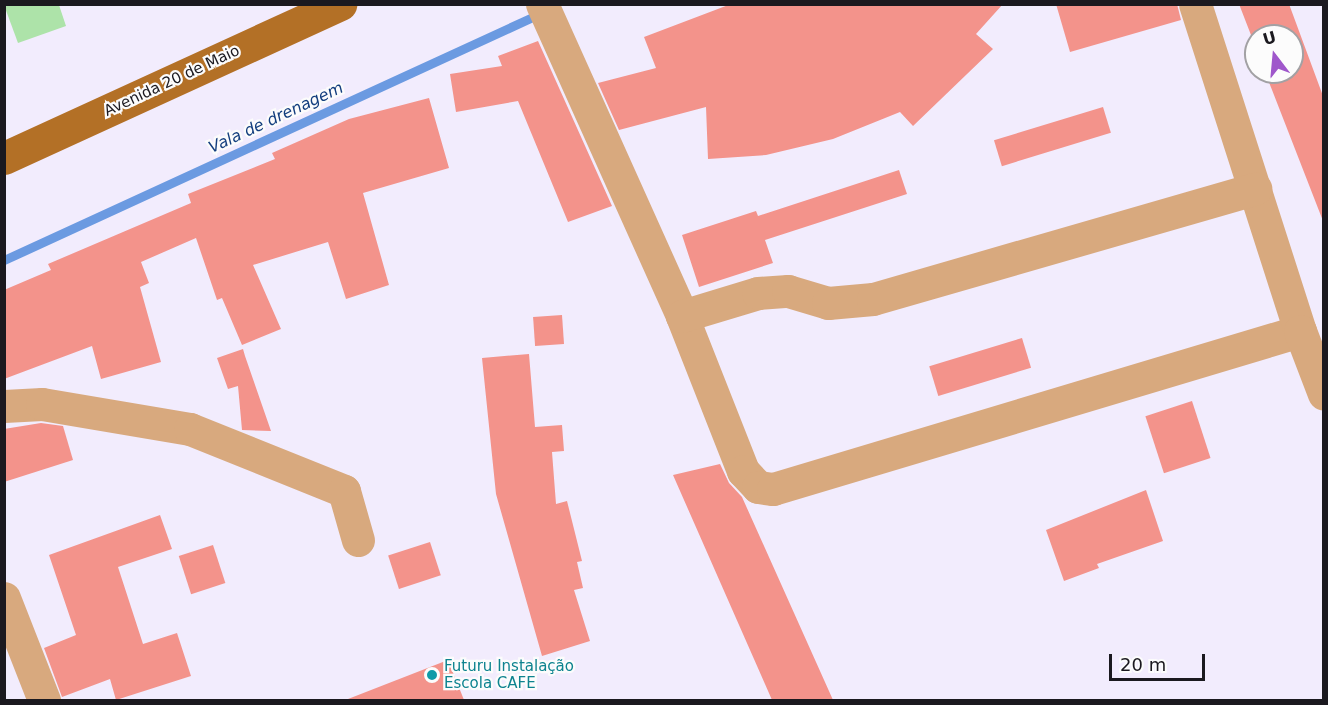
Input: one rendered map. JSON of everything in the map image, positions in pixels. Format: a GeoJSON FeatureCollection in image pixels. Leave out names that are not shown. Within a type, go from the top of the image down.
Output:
{"type":"FeatureCollection","features":[{"type":"Feature","properties":{"kind":"main road","name":"Avenida 20 de Maio"},"geometry":{"type":"LineString","coordinates":[[4,158],[340,4]]}},
{"type":"Feature","properties":{"kind":"street"},"geometry":{"type":"LineString","coordinates":[[542,4],[682,316],[743,471],[758,487],[773,489],[1300,331]]}},
{"type":"Feature","properties":{"kind":"street"},"geometry":{"type":"LineString","coordinates":[[1195,4],[1300,331],[1323,394]]}},
{"type":"Feature","properties":{"kind":"street"},"geometry":{"type":"LineString","coordinates":[[682,316],[758,294],[789,291],[828,303],[873,299],[1255,189]]}},
{"type":"Feature","properties":{"kind":"street"},"geometry":{"type":"LineString","coordinates":[[4,406],[42,404],[190,429],[344,491],[358,540]]}},
{"type":"Feature","properties":{"kind":"street"},"geometry":{"type":"LineString","coordinates":[[4,598],[44,700]]}},
{"type":"Feature","properties":{"kind":"green space"},"geometry":{"type":"Polygon","coordinates":[[[4,5],[59,5],[66,26],[18,43],[4,5]]]}},
{"type":"Feature","properties":{"kind":"building"},"geometry":{"type":"Polygon","coordinates":[[[731,4],[1003,4],[976,34],[993,49],[913,126],[900,112],[833,139],[766,155],[708,159],[706,107],[619,130],[598,83],[656,68],[644,37],[731,4]]]}},
{"type":"Feature","properties":{"kind":"building"},"geometry":{"type":"Polygon","coordinates":[[[1056,4],[1177,4],[1181,20],[1070,52],[1056,4]]]}},
{"type":"Feature","properties":{"kind":"building"},"geometry":{"type":"Polygon","coordinates":[[[1239,4],[1289,4],[1296,24],[1247,24],[1239,4]]]}},
{"type":"Feature","properties":{"kind":"building"},"geometry":{"type":"Polygon","coordinates":[[[538,41],[612,206],[568,222],[518,101],[456,112],[450,74],[502,66],[498,56],[538,41]]]}},
{"type":"Feature","properties":{"kind":"building"},"geometry":{"type":"Polygon","coordinates":[[[1304,45],[1323,96],[1323,221],[1270,84],[1304,84],[1304,45]]]}},
{"type":"Feature","properties":{"kind":"building"},"geometry":{"type":"Polygon","coordinates":[[[429,98],[449,168],[363,193],[389,285],[346,299],[328,242],[253,265],[281,329],[242,345],[222,298],[217,300],[196,238],[141,262],[149,283],[140,287],[161,362],[101,379],[92,346],[4,379],[4,290],[51,270],[48,264],[191,203],[188,194],[275,159],[272,153],[349,119],[429,98]]]}},
{"type":"Feature","properties":{"kind":"building"},"geometry":{"type":"Polygon","coordinates":[[[1103,107],[1111,133],[1002,166],[994,140],[1103,107]]]}},
{"type":"Feature","properties":{"kind":"building"},"geometry":{"type":"Polygon","coordinates":[[[899,170],[907,194],[765,240],[773,263],[699,287],[682,235],[756,211],[758,216],[899,170]]]}},
{"type":"Feature","properties":{"kind":"building"},"geometry":{"type":"Polygon","coordinates":[[[562,315],[564,344],[535,346],[533,317],[562,315]]]}},
{"type":"Feature","properties":{"kind":"building"},"geometry":{"type":"Polygon","coordinates":[[[1022,338],[1031,368],[938,396],[929,366],[1022,338]]]}},
{"type":"Feature","properties":{"kind":"building"},"geometry":{"type":"Polygon","coordinates":[[[243,349],[271,431],[242,430],[238,386],[228,389],[217,358],[243,349]]]}},
{"type":"Feature","properties":{"kind":"building"},"geometry":{"type":"Polygon","coordinates":[[[529,354],[535,427],[562,425],[564,451],[552,452],[556,504],[567,501],[582,561],[577,562],[583,588],[574,590],[590,641],[542,656],[496,494],[482,358],[529,354]]]}},
{"type":"Feature","properties":{"kind":"building"},"geometry":{"type":"Polygon","coordinates":[[[1192,401],[1211,458],[1164,473],[1145,416],[1192,401]]]}},
{"type":"Feature","properties":{"kind":"building"},"geometry":{"type":"Polygon","coordinates":[[[41,423],[63,426],[73,460],[4,482],[4,429],[41,423]]]}},
{"type":"Feature","properties":{"kind":"building"},"geometry":{"type":"Polygon","coordinates":[[[720,464],[729,483],[742,497],[833,700],[772,700],[673,475],[720,464]]]}},
{"type":"Feature","properties":{"kind":"building"},"geometry":{"type":"Polygon","coordinates":[[[1146,490],[1163,541],[1097,564],[1099,568],[1064,581],[1046,530],[1146,490]]]}},
{"type":"Feature","properties":{"kind":"building"},"geometry":{"type":"Polygon","coordinates":[[[160,515],[172,549],[118,567],[143,644],[177,633],[191,676],[116,700],[110,679],[62,697],[44,648],[76,635],[49,555],[160,515]]]}},
{"type":"Feature","properties":{"kind":"building"},"geometry":{"type":"Polygon","coordinates":[[[430,542],[441,575],[399,589],[388,556],[430,542]]]}},
{"type":"Feature","properties":{"kind":"building"},"geometry":{"type":"Polygon","coordinates":[[[213,545],[225,583],[191,594],[179,556],[213,545]]]}},
{"type":"Feature","properties":{"kind":"building","name":"Futuru Instalação Escola CAFE"},"geometry":{"type":"Polygon","coordinates":[[[448,660],[464,700],[348,699],[448,660]]]}},
{"type":"Feature","properties":{"kind":"waterway","name":"Vala de drenagem"},"geometry":{"type":"LineString","coordinates":[[4,260],[539,14]]}},
{"type":"Feature","properties":{"kind":"place","name":"Futuru Instalação Escola CAFE"},"geometry":{"type":"Point","coordinates":[432,675]}}]}
